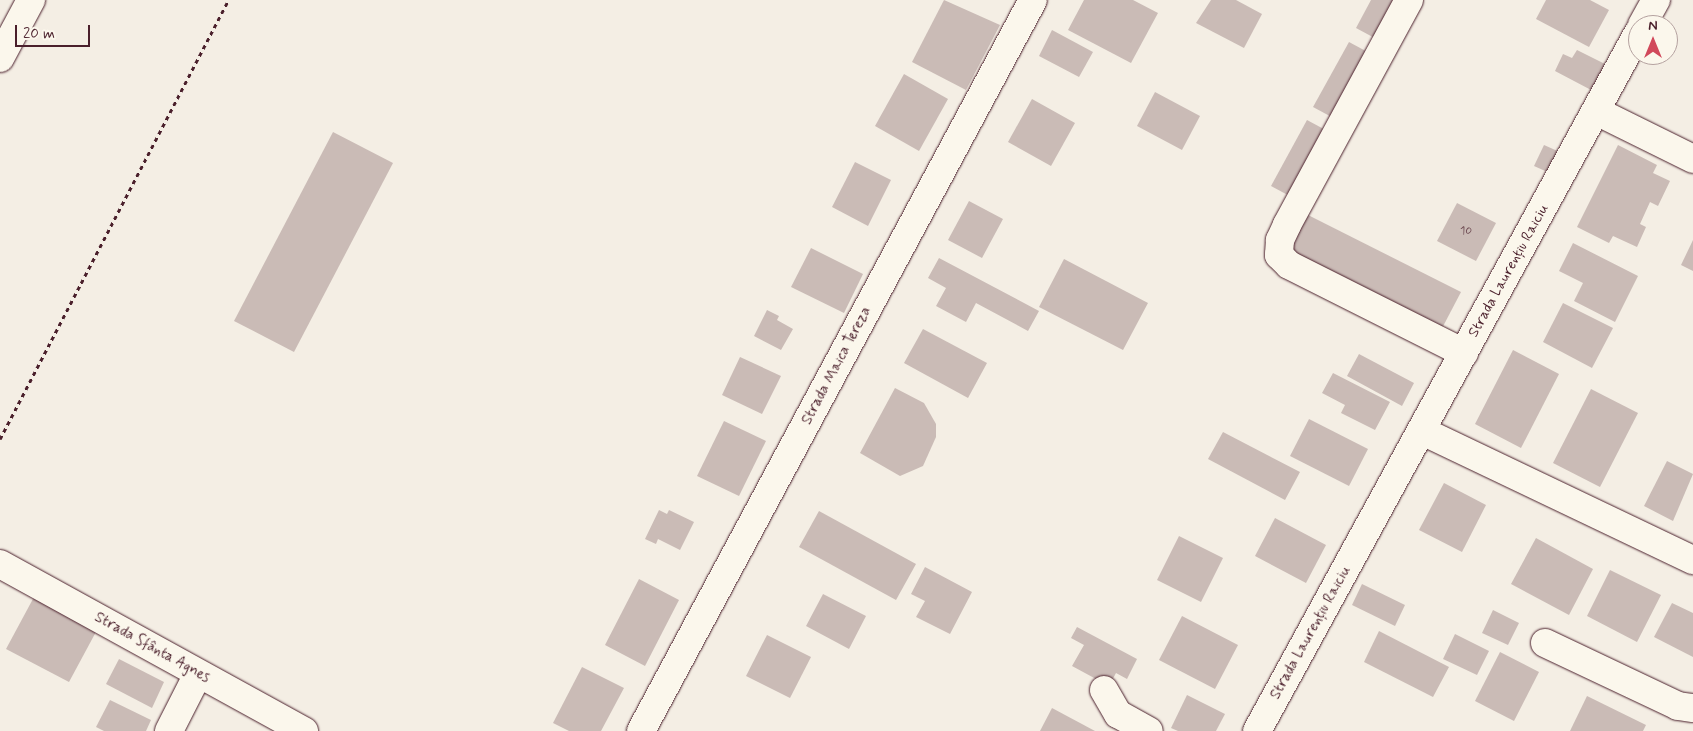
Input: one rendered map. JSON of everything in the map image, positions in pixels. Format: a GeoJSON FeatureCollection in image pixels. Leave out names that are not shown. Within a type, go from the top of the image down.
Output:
{"type":"FeatureCollection","features":[{"type":"Feature","properties":{"kind":"street"},"geometry":{"type":"LineString","coordinates":[[0,58],[31,0]]}},
{"type":"Feature","properties":{"kind":"street","name":"Strada Maica Tereza"},"geometry":{"type":"LineString","coordinates":[[641,731],[1033,0]]}},
{"type":"Feature","properties":{"kind":"street"},"geometry":{"type":"LineString","coordinates":[[1408,0],[1287,225],[1280,240],[1279,255],[1289,265],[1464,353]]}},
{"type":"Feature","properties":{"kind":"street"},"geometry":{"type":"LineString","coordinates":[[1648,15],[1656,0]]}},
{"type":"Feature","properties":{"kind":"street","name":"Strada Laurențiu Raiciu"},"geometry":{"type":"LineString","coordinates":[[1257,731],[1628,52]]}},
{"type":"Feature","properties":{"kind":"street"},"geometry":{"type":"LineString","coordinates":[[1596,111],[1693,159]]}},
{"type":"Feature","properties":{"kind":"street"},"geometry":{"type":"LineString","coordinates":[[1422,431],[1693,560]]}},
{"type":"Feature","properties":{"kind":"street","name":"Strada Sfânta Agnes"},"geometry":{"type":"LineString","coordinates":[[0,564],[304,731]]}},
{"type":"Feature","properties":{"kind":"street"},"geometry":{"type":"LineString","coordinates":[[1545,643],[1678,706],[1693,708]]}},
{"type":"Feature","properties":{"kind":"street"},"geometry":{"type":"LineString","coordinates":[[169,731],[198,674]]}},
{"type":"Feature","properties":{"kind":"street"},"geometry":{"type":"LineString","coordinates":[[1104,690],[1118,714],[1149,731]]}},
{"type":"Feature","properties":{"kind":"path"},"geometry":{"type":"LineString","coordinates":[[0,439],[229,0]]}},
{"type":"Feature","properties":{"kind":"building"},"geometry":{"type":"Polygon","coordinates":[[[944,0],[1000,25],[966,90],[912,62],[944,0]]]}},
{"type":"Feature","properties":{"kind":"building"},"geometry":{"type":"Polygon","coordinates":[[[1084,0],[1133,0],[1158,13],[1131,63],[1068,30],[1084,0]]]}},
{"type":"Feature","properties":{"kind":"building"},"geometry":{"type":"Polygon","coordinates":[[[1211,0],[1236,0],[1262,14],[1244,48],[1196,23],[1211,0]]]}},
{"type":"Feature","properties":{"kind":"building"},"geometry":{"type":"Polygon","coordinates":[[[1371,0],[1405,0],[1382,42],[1356,28],[1371,0]]]}},
{"type":"Feature","properties":{"kind":"building"},"geometry":{"type":"Polygon","coordinates":[[[1546,0],[1590,0],[1609,10],[1589,47],[1536,19],[1546,0]]]}},
{"type":"Feature","properties":{"kind":"building"},"geometry":{"type":"Polygon","coordinates":[[[1052,30],[1093,52],[1079,77],[1039,56],[1052,30]]]}},
{"type":"Feature","properties":{"kind":"building"},"geometry":{"type":"Polygon","coordinates":[[[1349,42],[1375,56],[1339,121],[1313,107],[1349,42]]]}},
{"type":"Feature","properties":{"kind":"building"},"geometry":{"type":"Polygon","coordinates":[[[1577,50],[1607,65],[1593,91],[1555,71],[1563,54],[1572,58],[1577,50]]]}},
{"type":"Feature","properties":{"kind":"building"},"geometry":{"type":"Polygon","coordinates":[[[904,74],[948,99],[919,151],[875,126],[904,74]]]}},
{"type":"Feature","properties":{"kind":"building"},"geometry":{"type":"Polygon","coordinates":[[[1155,92],[1200,116],[1182,150],[1137,126],[1155,92]]]}},
{"type":"Feature","properties":{"kind":"building"},"geometry":{"type":"Polygon","coordinates":[[[1032,99],[1075,123],[1051,166],[1008,142],[1032,99]]]}},
{"type":"Feature","properties":{"kind":"building"},"geometry":{"type":"Polygon","coordinates":[[[1307,120],[1333,134],[1297,200],[1271,186],[1307,120]]]}},
{"type":"Feature","properties":{"kind":"building"},"geometry":{"type":"Polygon","coordinates":[[[333,132],[393,163],[294,352],[234,321],[333,132]]]}},
{"type":"Feature","properties":{"kind":"building"},"geometry":{"type":"Polygon","coordinates":[[[1544,145],[1562,153],[1552,174],[1534,166],[1544,145]]]}},
{"type":"Feature","properties":{"kind":"building"},"geometry":{"type":"Polygon","coordinates":[[[1618,145],[1657,165],[1653,173],[1670,181],[1658,206],[1650,202],[1640,224],[1646,227],[1637,247],[1613,236],[1609,243],[1577,227],[1618,145]]]}},
{"type":"Feature","properties":{"kind":"building"},"geometry":{"type":"Polygon","coordinates":[[[855,162],[891,180],[868,226],[832,207],[855,162]]]}},
{"type":"Feature","properties":{"kind":"building"},"geometry":{"type":"Polygon","coordinates":[[[969,201],[1003,219],[982,258],[948,240],[969,201]]]}},
{"type":"Feature","properties":{"kind":"building"},"geometry":{"type":"Polygon","coordinates":[[[1457,203],[1496,223],[1476,261],[1437,241],[1457,203]]]}},
{"type":"Feature","properties":{"kind":"building"},"geometry":{"type":"Polygon","coordinates":[[[1308,215],[1461,292],[1439,334],[1287,256],[1308,215]]]}},
{"type":"Feature","properties":{"kind":"building"},"geometry":{"type":"Polygon","coordinates":[[[1693,240],[1693,271],[1681,265],[1693,240]]]}},
{"type":"Feature","properties":{"kind":"building"},"geometry":{"type":"Polygon","coordinates":[[[1573,243],[1638,276],[1615,322],[1574,301],[1583,283],[1559,271],[1573,243]]]}},
{"type":"Feature","properties":{"kind":"building"},"geometry":{"type":"Polygon","coordinates":[[[811,248],[863,274],[844,313],[791,287],[811,248]]]}},
{"type":"Feature","properties":{"kind":"building"},"geometry":{"type":"Polygon","coordinates":[[[939,258],[1039,311],[1028,331],[976,303],[966,322],[936,306],[946,288],[928,278],[939,258]]]}},
{"type":"Feature","properties":{"kind":"building"},"geometry":{"type":"Polygon","coordinates":[[[1064,259],[1148,303],[1123,350],[1039,307],[1064,259]]]}},
{"type":"Feature","properties":{"kind":"building"},"geometry":{"type":"Polygon","coordinates":[[[1563,303],[1613,328],[1592,368],[1543,342],[1563,303]]]}},
{"type":"Feature","properties":{"kind":"building"},"geometry":{"type":"Polygon","coordinates":[[[767,310],[779,316],[777,320],[793,329],[781,350],[754,336],[767,310]]]}},
{"type":"Feature","properties":{"kind":"building"},"geometry":{"type":"Polygon","coordinates":[[[923,329],[987,363],[968,398],[904,363],[923,329]]]}},
{"type":"Feature","properties":{"kind":"building"},"geometry":{"type":"Polygon","coordinates":[[[1513,350],[1559,374],[1521,448],[1475,424],[1513,350]]]}},
{"type":"Feature","properties":{"kind":"building"},"geometry":{"type":"Polygon","coordinates":[[[1359,354],[1414,383],[1402,406],[1347,376],[1359,354]]]}},
{"type":"Feature","properties":{"kind":"building"},"geometry":{"type":"Polygon","coordinates":[[[740,357],[781,376],[762,414],[722,395],[740,357]]]}},
{"type":"Feature","properties":{"kind":"building"},"geometry":{"type":"Polygon","coordinates":[[[1333,373],[1390,402],[1375,430],[1341,413],[1345,405],[1322,393],[1333,373]]]}},
{"type":"Feature","properties":{"kind":"building"},"geometry":{"type":"Polygon","coordinates":[[[895,388],[924,403],[936,424],[936,437],[923,466],[900,476],[860,453],[895,388]]]}},
{"type":"Feature","properties":{"kind":"building"},"geometry":{"type":"Polygon","coordinates":[[[1591,389],[1638,413],[1600,487],[1553,463],[1591,389]]]}},
{"type":"Feature","properties":{"kind":"building"},"geometry":{"type":"Polygon","coordinates":[[[1309,419],[1368,449],[1349,486],[1290,456],[1309,419]]]}},
{"type":"Feature","properties":{"kind":"building"},"geometry":{"type":"Polygon","coordinates":[[[724,421],[766,441],[739,496],[697,476],[724,421]]]}},
{"type":"Feature","properties":{"kind":"building"},"geometry":{"type":"Polygon","coordinates":[[[1223,432],[1300,472],[1285,500],[1208,459],[1223,432]]]}},
{"type":"Feature","properties":{"kind":"building"},"geometry":{"type":"Polygon","coordinates":[[[1667,461],[1693,474],[1673,521],[1644,506],[1667,461]]]}},
{"type":"Feature","properties":{"kind":"building"},"geometry":{"type":"Polygon","coordinates":[[[1444,483],[1486,505],[1462,552],[1419,530],[1444,483]]]}},
{"type":"Feature","properties":{"kind":"building"},"geometry":{"type":"Polygon","coordinates":[[[659,510],[667,514],[669,510],[694,522],[680,550],[658,539],[656,544],[645,539],[659,510]]]}},
{"type":"Feature","properties":{"kind":"building"},"geometry":{"type":"Polygon","coordinates":[[[819,511],[916,564],[896,600],[799,547],[819,511]]]}},
{"type":"Feature","properties":{"kind":"building"},"geometry":{"type":"Polygon","coordinates":[[[1275,518],[1326,545],[1306,583],[1255,556],[1275,518]]]}},
{"type":"Feature","properties":{"kind":"building"},"geometry":{"type":"Polygon","coordinates":[[[1179,536],[1223,558],[1201,602],[1157,580],[1179,536]]]}},
{"type":"Feature","properties":{"kind":"building"},"geometry":{"type":"Polygon","coordinates":[[[1536,538],[1593,569],[1569,615],[1511,584],[1536,538]]]}},
{"type":"Feature","properties":{"kind":"building"},"geometry":{"type":"Polygon","coordinates":[[[925,567],[972,592],[950,634],[916,617],[925,601],[911,594],[925,567]]]}},
{"type":"Feature","properties":{"kind":"building"},"geometry":{"type":"Polygon","coordinates":[[[1610,570],[1661,595],[1637,642],[1587,616],[1610,570]]]}},
{"type":"Feature","properties":{"kind":"building"},"geometry":{"type":"Polygon","coordinates":[[[639,579],[679,600],[645,666],[605,645],[639,579]]]}},
{"type":"Feature","properties":{"kind":"building"},"geometry":{"type":"Polygon","coordinates":[[[1362,584],[1405,605],[1395,626],[1352,605],[1362,584]]]}},
{"type":"Feature","properties":{"kind":"building"},"geometry":{"type":"Polygon","coordinates":[[[823,594],[866,616],[849,649],[806,626],[823,594]]]}},
{"type":"Feature","properties":{"kind":"building"},"geometry":{"type":"Polygon","coordinates":[[[34,597],[97,630],[69,682],[6,649],[34,597]]]}},
{"type":"Feature","properties":{"kind":"building"},"geometry":{"type":"Polygon","coordinates":[[[1672,603],[1693,613],[1693,657],[1654,637],[1672,603]]]}},
{"type":"Feature","properties":{"kind":"building"},"geometry":{"type":"Polygon","coordinates":[[[1493,610],[1519,623],[1508,645],[1482,633],[1493,610]]]}},
{"type":"Feature","properties":{"kind":"building"},"geometry":{"type":"Polygon","coordinates":[[[1182,616],[1238,645],[1215,689],[1159,660],[1182,616]]]}},
{"type":"Feature","properties":{"kind":"building"},"geometry":{"type":"Polygon","coordinates":[[[1077,627],[1137,659],[1127,679],[1116,673],[1109,686],[1072,666],[1084,645],[1071,638],[1077,627]]]}},
{"type":"Feature","properties":{"kind":"building"},"geometry":{"type":"Polygon","coordinates":[[[1379,631],[1449,667],[1433,697],[1364,662],[1379,631]]]}},
{"type":"Feature","properties":{"kind":"building"},"geometry":{"type":"Polygon","coordinates":[[[1455,634],[1489,651],[1477,675],[1443,659],[1455,634]]]}},
{"type":"Feature","properties":{"kind":"building"},"geometry":{"type":"Polygon","coordinates":[[[767,635],[811,657],[790,698],[746,676],[767,635]]]}},
{"type":"Feature","properties":{"kind":"building"},"geometry":{"type":"Polygon","coordinates":[[[1500,652],[1539,672],[1514,721],[1475,701],[1500,652]]]}},
{"type":"Feature","properties":{"kind":"building"},"geometry":{"type":"Polygon","coordinates":[[[119,659],[164,682],[152,708],[106,684],[119,659]]]}},
{"type":"Feature","properties":{"kind":"building"},"geometry":{"type":"Polygon","coordinates":[[[582,667],[624,688],[601,731],[569,731],[553,723],[582,667]]]}},
{"type":"Feature","properties":{"kind":"building"},"geometry":{"type":"Polygon","coordinates":[[[1187,695],[1225,714],[1216,731],[1178,731],[1171,728],[1187,695]]]}},
{"type":"Feature","properties":{"kind":"building"},"geometry":{"type":"Polygon","coordinates":[[[1587,696],[1646,725],[1643,731],[1570,731],[1587,696]]]}},
{"type":"Feature","properties":{"kind":"building"},"geometry":{"type":"Polygon","coordinates":[[[110,700],[151,720],[146,731],[104,731],[96,727],[110,700]]]}},
{"type":"Feature","properties":{"kind":"building"},"geometry":{"type":"Polygon","coordinates":[[[1052,708],[1095,731],[1040,731],[1052,708]]]}}]}
